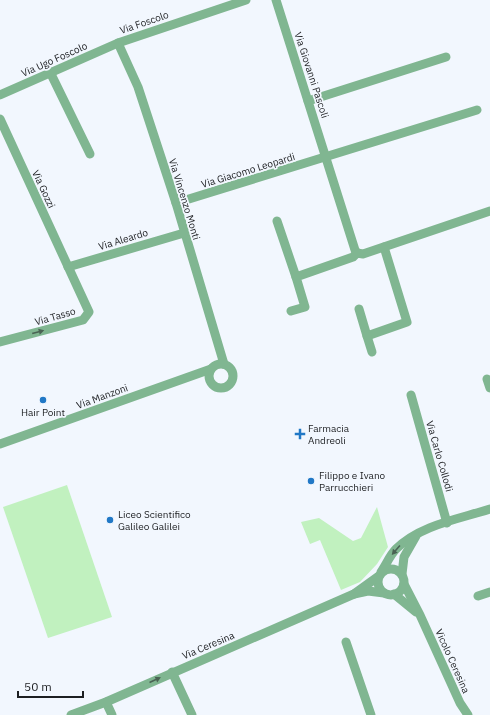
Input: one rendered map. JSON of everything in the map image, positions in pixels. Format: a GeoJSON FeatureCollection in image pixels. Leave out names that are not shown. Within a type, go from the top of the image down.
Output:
{"type":"FeatureCollection","features":[{"type":"Feature","properties":{"kind":"street","name":"Via Foscolo"},"geometry":{"type":"LineString","coordinates":[[118,43],[246,0]]}},
{"type":"Feature","properties":{"kind":"street","name":"Via Giovanni Pascoli"},"geometry":{"type":"LineString","coordinates":[[276,0],[357,253]]}},
{"type":"Feature","properties":{"kind":"street","name":"Via Ugo Foscolo"},"geometry":{"type":"LineString","coordinates":[[0,95],[118,43]]}},
{"type":"Feature","properties":{"kind":"street","name":"Via Vincenzo Monti"},"geometry":{"type":"LineString","coordinates":[[118,43],[138,87],[176,203],[224,364]]}},
{"type":"Feature","properties":{"kind":"street"},"geometry":{"type":"LineString","coordinates":[[308,100],[446,57]]}},
{"type":"Feature","properties":{"kind":"street"},"geometry":{"type":"LineString","coordinates":[[50,72],[90,154]]}},
{"type":"Feature","properties":{"kind":"street"},"geometry":{"type":"LineString","coordinates":[[326,157],[477,110]]}},
{"type":"Feature","properties":{"kind":"street","name":"Via Gozzi"},"geometry":{"type":"LineString","coordinates":[[0,119],[68,267]]}},
{"type":"Feature","properties":{"kind":"street","name":"Via Giacomo Leopardi"},"geometry":{"type":"LineString","coordinates":[[176,203],[326,157]]}},
{"type":"Feature","properties":{"kind":"street"},"geometry":{"type":"LineString","coordinates":[[296,276],[353,257],[357,253],[363,254],[490,211]]}},
{"type":"Feature","properties":{"kind":"street"},"geometry":{"type":"LineString","coordinates":[[277,221],[305,307],[291,311]]}},
{"type":"Feature","properties":{"kind":"street","name":"Via Aleardo"},"geometry":{"type":"LineString","coordinates":[[68,267],[184,232]]}},
{"type":"Feature","properties":{"kind":"street"},"geometry":{"type":"LineString","coordinates":[[367,336],[407,322],[384,247]]}},
{"type":"Feature","properties":{"kind":"street","name":"Via Tasso"},"geometry":{"type":"LineString","coordinates":[[0,342],[83,320],[89,312],[68,267]]}},
{"type":"Feature","properties":{"kind":"street"},"geometry":{"type":"LineString","coordinates":[[359,310],[372,352]]}},
{"type":"Feature","properties":{"kind":"street"},"geometry":{"type":"LineString","coordinates":[[196,374],[211,383],[220,388],[230,383],[232,372],[224,364],[217,364],[211,369],[209,376],[211,383]]}},
{"type":"Feature","properties":{"kind":"street","name":"Via Manzoni"},"geometry":{"type":"LineString","coordinates":[[0,444],[211,369]]}},
{"type":"Feature","properties":{"kind":"street","name":"Via Carlo Collodi"},"geometry":{"type":"LineString","coordinates":[[411,395],[447,523]]}},
{"type":"Feature","properties":{"kind":"street","name":"Via Ceresina"},"geometry":{"type":"LineString","coordinates":[[354,594],[380,574],[395,550],[404,541],[417,533],[490,509]]}},
{"type":"Feature","properties":{"kind":"street"},"geometry":{"type":"LineString","coordinates":[[394,594],[401,589],[404,584],[402,574],[404,557],[417,533]]}},
{"type":"Feature","properties":{"kind":"street"},"geometry":{"type":"LineString","coordinates":[[384,593],[378,586],[380,574],[391,568],[402,574]]}},
{"type":"Feature","properties":{"kind":"street","name":"Vicolo Ceresina"},"geometry":{"type":"LineString","coordinates":[[404,584],[420,615],[460,703],[468,715]]}},
{"type":"Feature","properties":{"kind":"street","name":"Via Ceresina"},"geometry":{"type":"LineString","coordinates":[[71,715],[106,702],[354,594],[368,591],[394,594]]}},
{"type":"Feature","properties":{"kind":"street"},"geometry":{"type":"LineString","coordinates":[[478,596],[490,592]]}},
{"type":"Feature","properties":{"kind":"street","name":"Vicolo Ceresina"},"geometry":{"type":"LineString","coordinates":[[394,594],[420,615]]}},
{"type":"Feature","properties":{"kind":"street"},"geometry":{"type":"LineString","coordinates":[[346,642],[371,715]]}},
{"type":"Feature","properties":{"kind":"street"},"geometry":{"type":"LineString","coordinates":[[172,672],[192,715]]}},
{"type":"Feature","properties":{"kind":"street"},"geometry":{"type":"LineString","coordinates":[[106,702],[112,715]]}},
{"type":"Feature","properties":{"kind":"green space"},"geometry":{"type":"Polygon","coordinates":[[[67,485],[112,617],[48,638],[3,507],[67,485]]]}},
{"type":"Feature","properties":{"kind":"green space"},"geometry":{"type":"Polygon","coordinates":[[[377,507],[388,547],[377,564],[360,582],[341,590],[320,540],[310,544],[301,522],[319,518],[353,541],[361,538],[377,507]]]}},
{"type":"Feature","properties":{"kind":"place","name":"Hair Point"},"geometry":{"type":"Point","coordinates":[43,400]}},
{"type":"Feature","properties":{"kind":"place","name":"Farmacia Andreoli"},"geometry":{"type":"Point","coordinates":[300,434]}},
{"type":"Feature","properties":{"kind":"place","name":"Filippo e Ivano Parrucchieri"},"geometry":{"type":"Point","coordinates":[311,481]}},
{"type":"Feature","properties":{"kind":"place","name":"Liceo Scientifico Galileo Galilei"},"geometry":{"type":"Point","coordinates":[110,520]}}]}
